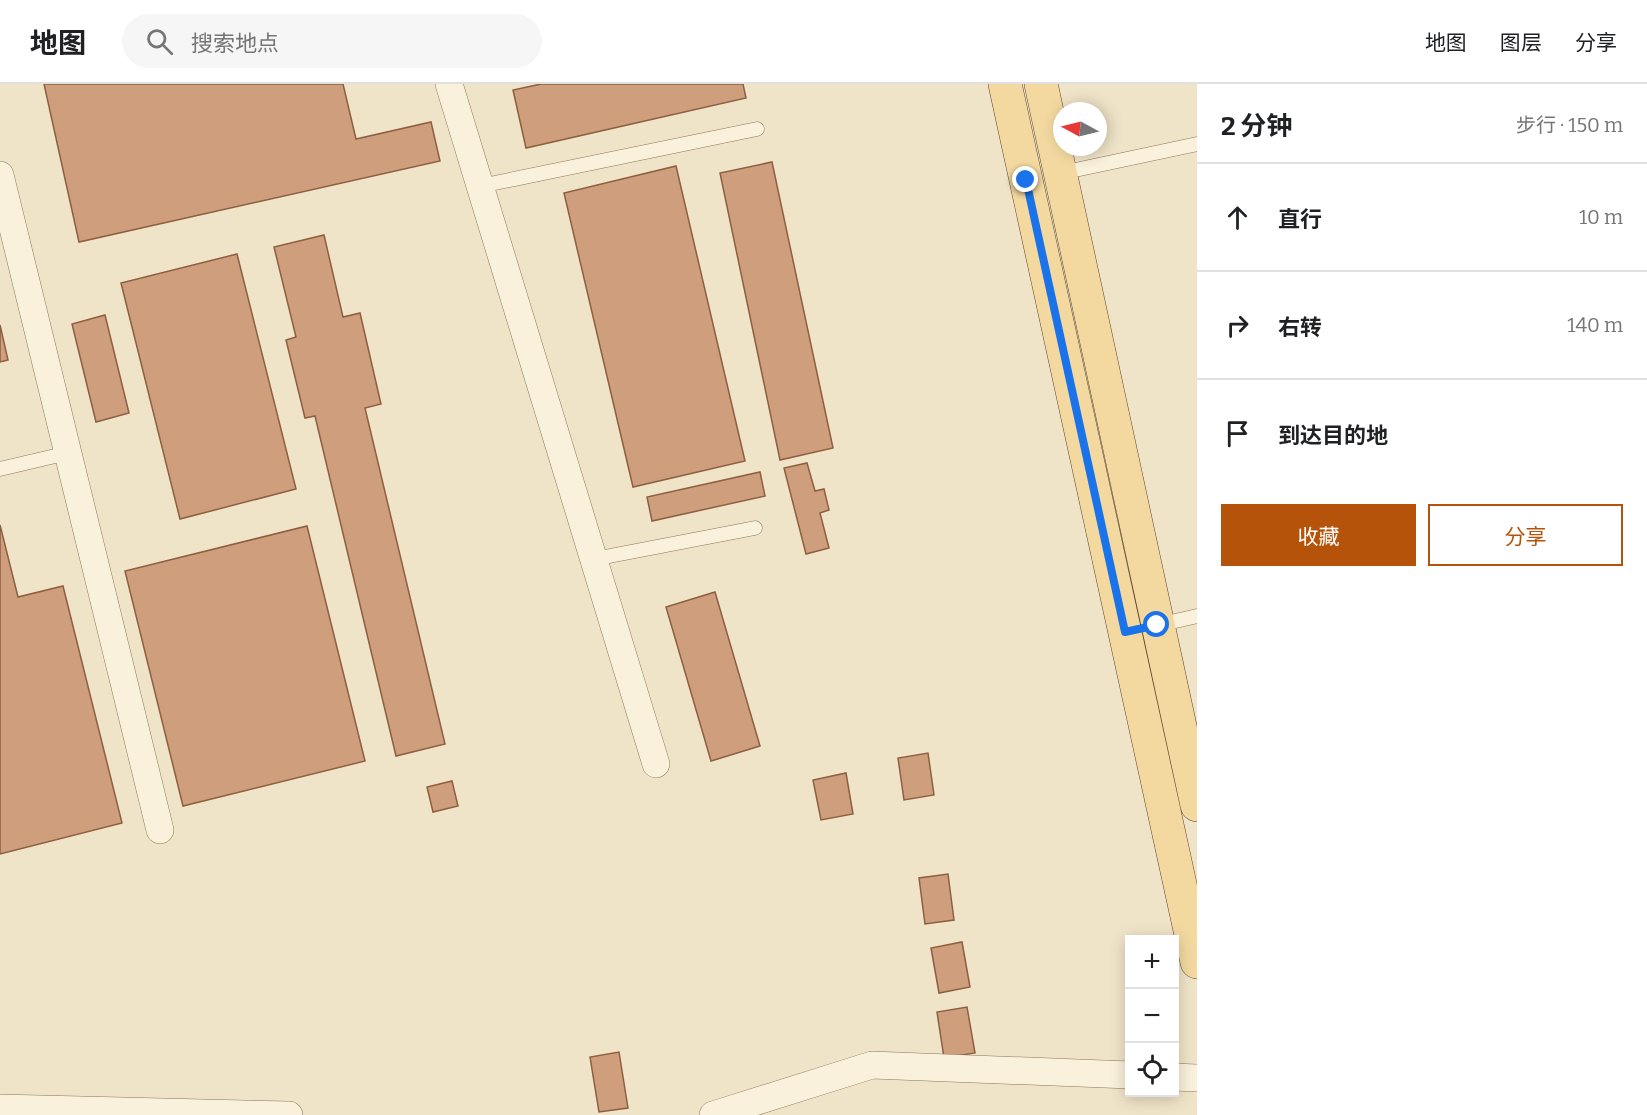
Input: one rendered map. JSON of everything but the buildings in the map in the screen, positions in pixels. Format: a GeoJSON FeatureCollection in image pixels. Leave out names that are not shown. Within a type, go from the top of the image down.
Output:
{"type":"FeatureCollection","features":[{"type":"Feature","properties":{"kind":"main road"},"geometry":{"type":"LineString","coordinates":[[1005,84],[1197,962]]}},
{"type":"Feature","properties":{"kind":"main road"},"geometry":{"type":"LineString","coordinates":[[1041,84],[1197,805]]}},
{"type":"Feature","properties":{"kind":"main road"},"geometry":{"type":"LineString","coordinates":[[1026,180],[1060,173]]}},
{"type":"Feature","properties":{"kind":"main road"},"geometry":{"type":"LineString","coordinates":[[1125,632],[1157,625]]}},
{"type":"Feature","properties":{"kind":"street"},"geometry":{"type":"LineString","coordinates":[[450,84],[656,764]]}},
{"type":"Feature","properties":{"kind":"street"},"geometry":{"type":"LineString","coordinates":[[0,175],[160,830]]}},
{"type":"Feature","properties":{"kind":"street"},"geometry":{"type":"LineString","coordinates":[[713,1115],[872,1065],[1125,1075]]}},
{"type":"Feature","properties":{"kind":"street"},"geometry":{"type":"LineString","coordinates":[[1179,1077],[1197,1078]]}},
{"type":"Feature","properties":{"kind":"street"},"geometry":{"type":"LineString","coordinates":[[0,1108],[289,1115]]}},
{"type":"Feature","properties":{"kind":"lane"},"geometry":{"type":"LineString","coordinates":[[480,186],[757,129]]}},
{"type":"Feature","properties":{"kind":"lane"},"geometry":{"type":"LineString","coordinates":[[1060,173],[1197,144]]}},
{"type":"Feature","properties":{"kind":"lane"},"geometry":{"type":"LineString","coordinates":[[0,469],[68,453]]}},
{"type":"Feature","properties":{"kind":"lane"},"geometry":{"type":"LineString","coordinates":[[594,559],[755,528]]}},
{"type":"Feature","properties":{"kind":"lane"},"geometry":{"type":"LineString","coordinates":[[1157,625],[1197,616]]}},
{"type":"Feature","properties":{"kind":"route"},"geometry":{"type":"LineString","coordinates":[[1026,180],[1125,632],[1157,625]]}}]}
